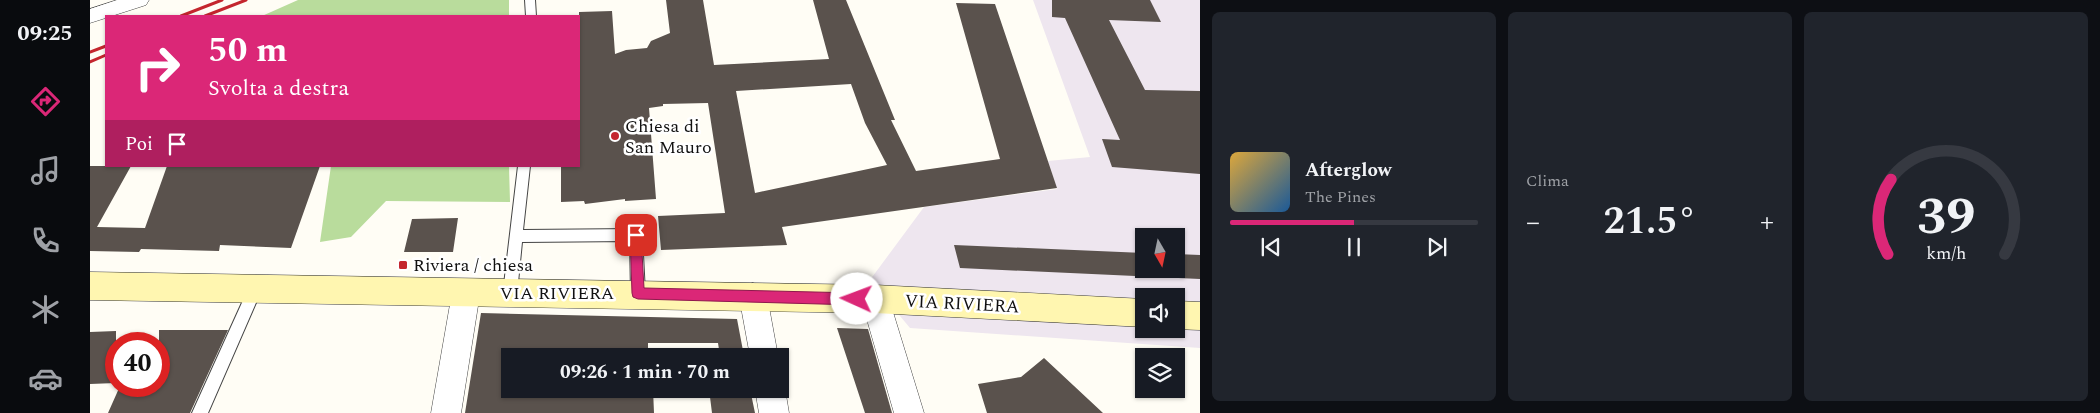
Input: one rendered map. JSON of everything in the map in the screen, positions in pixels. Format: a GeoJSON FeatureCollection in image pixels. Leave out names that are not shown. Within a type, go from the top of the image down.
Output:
{"type":"FeatureCollection","features":[{"type":"Feature","properties":{"kind":"street"},"geometry":{"type":"LineString","coordinates":[[90,16],[139,0]]}},
{"type":"Feature","properties":{"kind":"street","name":"VIA RIVIERA"},"geometry":{"type":"LineString","coordinates":[[90,286],[466,293],[638,293],[875,299],[1135,313]]}},
{"type":"Feature","properties":{"kind":"street"},"geometry":{"type":"LineString","coordinates":[[446,413],[466,293]]}},
{"type":"Feature","properties":{"kind":"street"},"geometry":{"type":"LineString","coordinates":[[753,296],[763,348]]}},
{"type":"Feature","properties":{"kind":"street"},"geometry":{"type":"LineString","coordinates":[[875,299],[909,413]]}},
{"type":"Feature","properties":{"kind":"street"},"geometry":{"type":"LineString","coordinates":[[1185,315],[1200,316]]}},
{"type":"Feature","properties":{"kind":"street"},"geometry":{"type":"LineString","coordinates":[[772,398],[774,413]]}},
{"type":"Feature","properties":{"kind":"lane"},"geometry":{"type":"LineString","coordinates":[[530,0],[531,15]]}},
{"type":"Feature","properties":{"kind":"lane"},"geometry":{"type":"LineString","coordinates":[[510,293],[524,167]]}},
{"type":"Feature","properties":{"kind":"lane"},"geometry":{"type":"LineString","coordinates":[[517,236],[636,235],[638,293]]}},
{"type":"Feature","properties":{"kind":"lane"},"geometry":{"type":"LineString","coordinates":[[200,413],[256,289]]}},
{"type":"Feature","properties":{"kind":"shaded area"},"geometry":{"type":"Polygon","coordinates":[[[1033,0],[1200,0],[1200,348],[910,328],[870,280],[924,207],[1057,189],[1048,161],[1090,157],[1033,0]]]}},
{"type":"Feature","properties":{"kind":"green space"},"geometry":{"type":"Polygon","coordinates":[[[298,0],[509,0],[509,15],[264,15],[298,0]]]}},
{"type":"Feature","properties":{"kind":"green space"},"geometry":{"type":"Polygon","coordinates":[[[331,167],[509,167],[510,202],[386,201],[351,237],[320,242],[331,167]]]}},
{"type":"Feature","properties":{"kind":"building"},"geometry":{"type":"Polygon","coordinates":[[[666,0],[703,0],[714,65],[829,59],[813,0],[846,0],[895,120],[891,120],[916,171],[1000,159],[956,3],[995,4],[1057,188],[782,227],[787,245],[661,250],[658,216],[725,213],[708,103],[663,104],[663,106],[649,108],[656,199],[625,201],[625,199],[585,204],[584,201],[561,202],[561,167],[580,167],[579,12],[612,11],[615,54],[626,50],[647,48],[651,41],[670,33],[666,0]],[[851,84],[736,91],[755,193],[887,165],[865,123],[851,84]]]}},
{"type":"Feature","properties":{"kind":"building"},"geometry":{"type":"Polygon","coordinates":[[[1052,0],[1150,0],[1161,22],[1109,20],[1145,90],[1200,91],[1200,174],[1112,167],[1102,139],[1120,140],[1065,18],[1052,17],[1052,0]]]}},
{"type":"Feature","properties":{"kind":"building"},"geometry":{"type":"Polygon","coordinates":[[[90,166],[130,167],[97,227],[145,228],[167,167],[320,167],[291,248],[220,245],[219,251],[141,249],[139,252],[90,251],[90,166]]]}},
{"type":"Feature","properties":{"kind":"building"},"geometry":{"type":"Polygon","coordinates":[[[458,218],[453,252],[404,252],[412,219],[458,218]]]}},
{"type":"Feature","properties":{"kind":"building"},"geometry":{"type":"Polygon","coordinates":[[[954,245],[1135,253],[1135,276],[960,268],[954,245]]]}},
{"type":"Feature","properties":{"kind":"building"},"geometry":{"type":"Polygon","coordinates":[[[1185,254],[1200,255],[1200,279],[1178,278],[1185,278],[1185,254]]]}},
{"type":"Feature","properties":{"kind":"building"},"geometry":{"type":"Polygon","coordinates":[[[481,313],[737,319],[742,348],[719,348],[718,343],[648,343],[648,348],[501,348],[501,398],[653,398],[654,413],[465,413],[481,313]]]}},
{"type":"Feature","properties":{"kind":"building"},"geometry":{"type":"Polygon","coordinates":[[[837,328],[868,329],[892,413],[865,413],[837,328]]]}},
{"type":"Feature","properties":{"kind":"building"},"geometry":{"type":"Polygon","coordinates":[[[159,330],[228,330],[190,413],[108,413],[115,397],[170,397],[170,332],[159,332],[159,330]]]}},
{"type":"Feature","properties":{"kind":"building"},"geometry":{"type":"Polygon","coordinates":[[[116,331],[105,332],[105,383],[90,384],[90,332],[116,331]]]}},
{"type":"Feature","properties":{"kind":"building"},"geometry":{"type":"Polygon","coordinates":[[[1044,358],[1103,413],[987,413],[978,384],[1021,377],[1044,358]]]}},
{"type":"Feature","properties":{"kind":"building"},"geometry":{"type":"Polygon","coordinates":[[[710,398],[752,398],[755,413],[712,413],[710,398]]]}},
{"type":"Feature","properties":{"kind":"railway"},"geometry":{"type":"LineString","coordinates":[[184,15],[222,0]]}},
{"type":"Feature","properties":{"kind":"railway"},"geometry":{"type":"LineString","coordinates":[[208,15],[246,0]]}},
{"type":"Feature","properties":{"kind":"railway"},"geometry":{"type":"LineString","coordinates":[[90,52],[105,46]]}},
{"type":"Feature","properties":{"kind":"railway"},"geometry":{"type":"LineString","coordinates":[[90,62],[105,55]]}},
{"type":"Feature","properties":{"kind":"place","name":"Chiesa di San Mauro"},"geometry":{"type":"Point","coordinates":[615,136]}},
{"type":"Feature","properties":{"kind":"place","name":"Riviera / chiesa"},"geometry":{"type":"Point","coordinates":[403,265]}},
{"type":"Feature","properties":{"kind":"route"},"geometry":{"type":"LineString","coordinates":[[636,235],[638,293],[857,299]]}}]}
